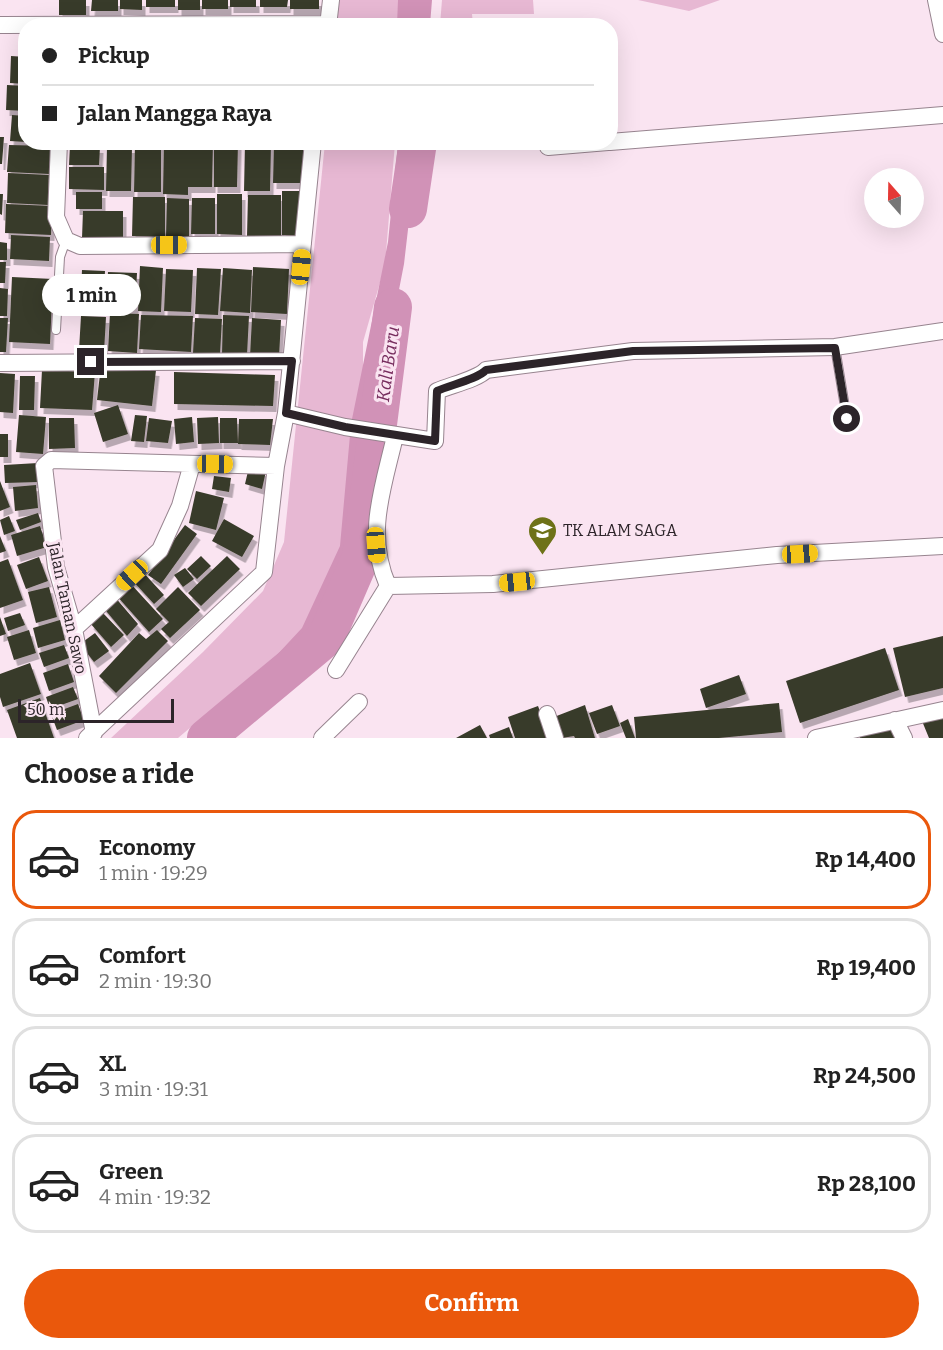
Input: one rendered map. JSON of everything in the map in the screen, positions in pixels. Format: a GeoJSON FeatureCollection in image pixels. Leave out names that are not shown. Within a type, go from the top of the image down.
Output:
{"type":"FeatureCollection","features":[{"type":"Feature","properties":{"kind":"street"},"geometry":{"type":"LineString","coordinates":[[330,18],[331,0]]}},
{"type":"Feature","properties":{"kind":"street"},"geometry":{"type":"LineString","coordinates":[[936,0],[943,34]]}},
{"type":"Feature","properties":{"kind":"street"},"geometry":{"type":"LineString","coordinates":[[0,25],[18,25]]}},
{"type":"Feature","properties":{"kind":"street"},"geometry":{"type":"LineString","coordinates":[[618,141],[943,116]]}},
{"type":"Feature","properties":{"kind":"street"},"geometry":{"type":"LineString","coordinates":[[58,150],[56,217],[66,240],[80,246],[303,244]]}},
{"type":"Feature","properties":{"kind":"street"},"geometry":{"type":"LineString","coordinates":[[90,735],[264,572],[276,465],[286,413],[292,361],[312,150]]}},
{"type":"Feature","properties":{"kind":"street"},"geometry":{"type":"LineString","coordinates":[[286,413],[345,427],[435,441],[437,391],[461,380],[481,376],[486,370],[633,351],[835,348],[943,332]]}},
{"type":"Feature","properties":{"kind":"street"},"geometry":{"type":"LineString","coordinates":[[0,363],[292,361]]}},
{"type":"Feature","properties":{"kind":"street"},"geometry":{"type":"LineString","coordinates":[[388,585],[378,562],[375,528],[395,436]]}},
{"type":"Feature","properties":{"kind":"street","name":"Jalan Taman Sawo"},"geometry":{"type":"LineString","coordinates":[[90,735],[74,629],[56,567],[44,466],[51,460],[276,465]]}},
{"type":"Feature","properties":{"kind":"street"},"geometry":{"type":"LineString","coordinates":[[74,629],[160,550],[180,506],[192,464]]}},
{"type":"Feature","properties":{"kind":"street"},"geometry":{"type":"LineString","coordinates":[[388,585],[493,584],[777,555],[943,546]]}},
{"type":"Feature","properties":{"kind":"street"},"geometry":{"type":"LineString","coordinates":[[336,670],[388,585]]}},
{"type":"Feature","properties":{"kind":"street"},"geometry":{"type":"LineString","coordinates":[[322,738],[359,702]]}},
{"type":"Feature","properties":{"kind":"street"},"geometry":{"type":"LineString","coordinates":[[816,738],[943,710]]}},
{"type":"Feature","properties":{"kind":"street"},"geometry":{"type":"LineString","coordinates":[[547,714],[555,738]]}},
{"type":"Feature","properties":{"kind":"street"},"geometry":{"type":"LineString","coordinates":[[895,720],[904,738]]}},
{"type":"Feature","properties":{"kind":"lane"},"geometry":{"type":"LineString","coordinates":[[56,330],[60,257],[66,240]]}},
{"type":"Feature","properties":{"kind":"lane"},"geometry":{"type":"LineString","coordinates":[[835,348],[847,419]]}},
{"type":"Feature","properties":{"kind":"shaded area"},"geometry":{"type":"Polygon","coordinates":[[[339,0],[403,0],[401,18],[338,18],[339,0]]]}},
{"type":"Feature","properties":{"kind":"shaded area"},"geometry":{"type":"Polygon","coordinates":[[[398,0],[432,0],[431,18],[397,18],[398,0]]]}},
{"type":"Feature","properties":{"kind":"shaded area"},"geometry":{"type":"Polygon","coordinates":[[[442,0],[533,0],[534,14],[472,14],[472,18],[441,18],[442,0]]]}},
{"type":"Feature","properties":{"kind":"shaded area"},"geometry":{"type":"Polygon","coordinates":[[[638,0],[720,0],[689,11],[638,0]]]}},
{"type":"Feature","properties":{"kind":"shaded area"},"geometry":{"type":"Polygon","coordinates":[[[324,150],[394,150],[385,265],[363,342],[363,373],[340,576],[302,633],[178,738],[111,738],[203,652],[263,591],[284,542],[324,150]]]}},
{"type":"Feature","properties":{"kind":"shaded area"},"geometry":{"type":"Polygon","coordinates":[[[397,150],[417,150],[404,264],[376,408],[370,511],[344,585],[311,650],[226,738],[194,738],[209,728],[302,628],[340,546],[351,424],[388,242],[397,150]]]}},
{"type":"Feature","properties":{"kind":"building"},"geometry":{"type":"Polygon","coordinates":[[[59,0],[86,0],[86,15],[59,15],[59,0]]]}},
{"type":"Feature","properties":{"kind":"building"},"geometry":{"type":"Polygon","coordinates":[[[92,0],[118,0],[118,11],[91,11],[92,0]]]}},
{"type":"Feature","properties":{"kind":"building"},"geometry":{"type":"Polygon","coordinates":[[[120,0],[142,0],[142,10],[120,9],[120,0]]]}},
{"type":"Feature","properties":{"kind":"building"},"geometry":{"type":"Polygon","coordinates":[[[146,0],[175,0],[175,7],[146,7],[146,0]]]}},
{"type":"Feature","properties":{"kind":"building"},"geometry":{"type":"Polygon","coordinates":[[[178,0],[200,0],[200,10],[178,10],[178,0]]]}},
{"type":"Feature","properties":{"kind":"building"},"geometry":{"type":"Polygon","coordinates":[[[202,0],[228,0],[228,9],[202,9],[202,0]]]}},
{"type":"Feature","properties":{"kind":"building"},"geometry":{"type":"Polygon","coordinates":[[[230,0],[256,0],[256,7],[230,7],[230,0]]]}},
{"type":"Feature","properties":{"kind":"building"},"geometry":{"type":"Polygon","coordinates":[[[260,0],[288,0],[287,7],[260,7],[260,0]]]}},
{"type":"Feature","properties":{"kind":"building"},"geometry":{"type":"Polygon","coordinates":[[[290,0],[319,0],[319,9],[290,9],[290,0]]]}},
{"type":"Feature","properties":{"kind":"building"},"geometry":{"type":"Polygon","coordinates":[[[11,56],[18,56],[18,84],[10,83],[11,56]]]}},
{"type":"Feature","properties":{"kind":"building"},"geometry":{"type":"Polygon","coordinates":[[[7,85],[18,86],[18,111],[6,110],[7,85]]]}},
{"type":"Feature","properties":{"kind":"building"},"geometry":{"type":"Polygon","coordinates":[[[12,115],[18,115],[18,142],[10,141],[12,115]]]}},
{"type":"Feature","properties":{"kind":"building"},"geometry":{"type":"Polygon","coordinates":[[[0,137],[4,137],[2,164],[0,164],[0,137]]]}},
{"type":"Feature","properties":{"kind":"building"},"geometry":{"type":"Polygon","coordinates":[[[9,145],[18,145],[18,150],[51,150],[49,174],[7,172],[9,145]]]}},
{"type":"Feature","properties":{"kind":"building"},"geometry":{"type":"Polygon","coordinates":[[[70,150],[100,150],[99,165],[69,165],[70,150]]]}},
{"type":"Feature","properties":{"kind":"building"},"geometry":{"type":"Polygon","coordinates":[[[107,150],[132,150],[131,191],[106,191],[107,150]]]}},
{"type":"Feature","properties":{"kind":"building"},"geometry":{"type":"Polygon","coordinates":[[[135,150],[161,150],[161,192],[134,192],[135,150]]]}},
{"type":"Feature","properties":{"kind":"building"},"geometry":{"type":"Polygon","coordinates":[[[164,150],[213,150],[212,187],[188,187],[188,195],[163,194],[164,150]]]}},
{"type":"Feature","properties":{"kind":"building"},"geometry":{"type":"Polygon","coordinates":[[[214,150],[238,150],[237,187],[214,187],[214,150]]]}},
{"type":"Feature","properties":{"kind":"building"},"geometry":{"type":"Polygon","coordinates":[[[245,150],[271,150],[270,191],[244,191],[245,150]]]}},
{"type":"Feature","properties":{"kind":"building"},"geometry":{"type":"Polygon","coordinates":[[[274,150],[303,150],[303,183],[273,183],[274,150]]]}},
{"type":"Feature","properties":{"kind":"building"},"geometry":{"type":"Polygon","coordinates":[[[69,167],[104,167],[104,190],[69,189],[69,167]]]}},
{"type":"Feature","properties":{"kind":"building"},"geometry":{"type":"Polygon","coordinates":[[[8,173],[49,175],[48,205],[7,203],[8,173]]]}},
{"type":"Feature","properties":{"kind":"building"},"geometry":{"type":"Polygon","coordinates":[[[282,191],[300,191],[299,236],[282,235],[282,191]]]}},
{"type":"Feature","properties":{"kind":"building"},"geometry":{"type":"Polygon","coordinates":[[[76,192],[102,192],[102,209],[76,209],[76,192]]]}},
{"type":"Feature","properties":{"kind":"building"},"geometry":{"type":"Polygon","coordinates":[[[0,194],[3,194],[2,215],[0,214],[0,194]]]}},
{"type":"Feature","properties":{"kind":"building"},"geometry":{"type":"Polygon","coordinates":[[[217,194],[242,194],[242,235],[217,234],[217,194]]]}},
{"type":"Feature","properties":{"kind":"building"},"geometry":{"type":"Polygon","coordinates":[[[248,195],[281,195],[281,237],[247,236],[248,195]]]}},
{"type":"Feature","properties":{"kind":"building"},"geometry":{"type":"Polygon","coordinates":[[[133,197],[165,197],[165,237],[132,236],[133,197]]]}},
{"type":"Feature","properties":{"kind":"building"},"geometry":{"type":"Polygon","coordinates":[[[167,198],[189,199],[189,237],[166,237],[167,198]]]}},
{"type":"Feature","properties":{"kind":"building"},"geometry":{"type":"Polygon","coordinates":[[[192,198],[215,198],[215,234],[191,234],[192,198]]]}},
{"type":"Feature","properties":{"kind":"building"},"geometry":{"type":"Polygon","coordinates":[[[6,204],[52,206],[51,235],[5,233],[6,204]]]}},
{"type":"Feature","properties":{"kind":"building"},"geometry":{"type":"Polygon","coordinates":[[[83,211],[123,211],[123,239],[82,238],[83,211]]]}},
{"type":"Feature","properties":{"kind":"building"},"geometry":{"type":"Polygon","coordinates":[[[11,235],[50,237],[49,261],[10,259],[11,235]]]}},
{"type":"Feature","properties":{"kind":"building"},"geometry":{"type":"Polygon","coordinates":[[[0,242],[7,243],[7,260],[0,260],[0,242]]]}},
{"type":"Feature","properties":{"kind":"building"},"geometry":{"type":"Polygon","coordinates":[[[0,262],[6,262],[5,283],[0,283],[0,262]]]}},
{"type":"Feature","properties":{"kind":"building"},"geometry":{"type":"Polygon","coordinates":[[[140,266],[163,268],[161,312],[138,311],[140,266]]]}},
{"type":"Feature","properties":{"kind":"building"},"geometry":{"type":"Polygon","coordinates":[[[253,267],[289,269],[287,314],[251,312],[253,267]]]}},
{"type":"Feature","properties":{"kind":"building"},"geometry":{"type":"Polygon","coordinates":[[[197,268],[221,269],[218,315],[195,314],[197,268]]]}},
{"type":"Feature","properties":{"kind":"building"},"geometry":{"type":"Polygon","coordinates":[[[223,268],[252,270],[250,313],[220,311],[223,268]]]}},
{"type":"Feature","properties":{"kind":"building"},"geometry":{"type":"Polygon","coordinates":[[[166,269],[193,270],[191,312],[164,311],[166,269]]]}},
{"type":"Feature","properties":{"kind":"building"},"geometry":{"type":"Polygon","coordinates":[[[82,270],[105,271],[103,310],[80,310],[82,270]]]}},
{"type":"Feature","properties":{"kind":"building"},"geometry":{"type":"Polygon","coordinates":[[[108,272],[137,273],[135,310],[106,308],[108,272]]]}},
{"type":"Feature","properties":{"kind":"building"},"geometry":{"type":"Polygon","coordinates":[[[12,277],[53,279],[50,344],[9,342],[12,277]]]}},
{"type":"Feature","properties":{"kind":"building"},"geometry":{"type":"Polygon","coordinates":[[[0,288],[8,289],[7,316],[0,316],[0,288]]]}},
{"type":"Feature","properties":{"kind":"building"},"geometry":{"type":"Polygon","coordinates":[[[110,313],[139,314],[137,353],[108,351],[110,313]]]}},
{"type":"Feature","properties":{"kind":"building"},"geometry":{"type":"Polygon","coordinates":[[[141,315],[193,316],[191,352],[139,349],[141,315]]]}},
{"type":"Feature","properties":{"kind":"building"},"geometry":{"type":"Polygon","coordinates":[[[223,315],[249,316],[247,355],[222,354],[223,315]]]}},
{"type":"Feature","properties":{"kind":"building"},"geometry":{"type":"Polygon","coordinates":[[[81,316],[106,317],[104,352],[79,350],[81,316]]]}},
{"type":"Feature","properties":{"kind":"building"},"geometry":{"type":"Polygon","coordinates":[[[0,318],[8,318],[6,352],[0,352],[0,318]]]}},
{"type":"Feature","properties":{"kind":"building"},"geometry":{"type":"Polygon","coordinates":[[[195,318],[222,319],[220,354],[193,353],[195,318]]]}},
{"type":"Feature","properties":{"kind":"building"},"geometry":{"type":"Polygon","coordinates":[[[252,318],[281,320],[279,357],[250,356],[252,318]]]}},
{"type":"Feature","properties":{"kind":"building"},"geometry":{"type":"Polygon","coordinates":[[[101,365],[156,370],[152,406],[97,400],[101,365]]]}},
{"type":"Feature","properties":{"kind":"building"},"geometry":{"type":"Polygon","coordinates":[[[42,370],[95,372],[92,410],[40,408],[42,370]]]}},
{"type":"Feature","properties":{"kind":"building"},"geometry":{"type":"Polygon","coordinates":[[[174,372],[275,375],[273,406],[174,404],[174,372]]]}},
{"type":"Feature","properties":{"kind":"building"},"geometry":{"type":"Polygon","coordinates":[[[0,373],[15,374],[13,413],[0,412],[0,373]]]}},
{"type":"Feature","properties":{"kind":"building"},"geometry":{"type":"Polygon","coordinates":[[[20,376],[35,376],[34,410],[19,410],[20,376]]]}},
{"type":"Feature","properties":{"kind":"building"},"geometry":{"type":"Polygon","coordinates":[[[118,405],[128,434],[103,442],[94,413],[118,405]]]}},
{"type":"Feature","properties":{"kind":"building"},"geometry":{"type":"Polygon","coordinates":[[[19,415],[46,417],[43,454],[16,452],[19,415]]]}},
{"type":"Feature","properties":{"kind":"building"},"geometry":{"type":"Polygon","coordinates":[[[135,415],[147,416],[144,442],[131,441],[135,415]]]}},
{"type":"Feature","properties":{"kind":"building"},"geometry":{"type":"Polygon","coordinates":[[[192,417],[194,442],[176,444],[174,419],[192,417]]]}},
{"type":"Feature","properties":{"kind":"building"},"geometry":{"type":"Polygon","coordinates":[[[218,417],[219,443],[198,444],[197,418],[218,417]]]}},
{"type":"Feature","properties":{"kind":"building"},"geometry":{"type":"Polygon","coordinates":[[[49,418],[74,418],[75,448],[49,449],[49,418]]]}},
{"type":"Feature","properties":{"kind":"building"},"geometry":{"type":"Polygon","coordinates":[[[149,418],[172,421],[168,443],[146,441],[149,418]]]}},
{"type":"Feature","properties":{"kind":"building"},"geometry":{"type":"Polygon","coordinates":[[[220,418],[237,418],[238,443],[220,443],[220,418]]]}},
{"type":"Feature","properties":{"kind":"building"},"geometry":{"type":"Polygon","coordinates":[[[239,419],[273,419],[270,445],[238,444],[239,419]]]}},
{"type":"Feature","properties":{"kind":"building"},"geometry":{"type":"Polygon","coordinates":[[[0,434],[8,434],[8,457],[0,457],[0,434]]]}},
{"type":"Feature","properties":{"kind":"building"},"geometry":{"type":"Polygon","coordinates":[[[38,463],[39,482],[5,483],[4,465],[38,463]]]}},
{"type":"Feature","properties":{"kind":"building"},"geometry":{"type":"Polygon","coordinates":[[[249,467],[266,471],[262,489],[245,484],[249,467]]]}},
{"type":"Feature","properties":{"kind":"building"},"geometry":{"type":"Polygon","coordinates":[[[214,476],[231,478],[229,492],[212,489],[214,476]]]}},
{"type":"Feature","properties":{"kind":"building"},"geometry":{"type":"Polygon","coordinates":[[[0,481],[10,507],[0,511],[0,481]]]}},
{"type":"Feature","properties":{"kind":"building"},"geometry":{"type":"Polygon","coordinates":[[[36,485],[38,508],[15,511],[13,487],[36,485]]]}},
{"type":"Feature","properties":{"kind":"building"},"geometry":{"type":"Polygon","coordinates":[[[196,491],[224,498],[216,530],[189,523],[196,491]]]}},
{"type":"Feature","properties":{"kind":"building"},"geometry":{"type":"Polygon","coordinates":[[[38,513],[41,522],[20,530],[16,520],[38,513]]]}},
{"type":"Feature","properties":{"kind":"building"},"geometry":{"type":"Polygon","coordinates":[[[9,516],[15,531],[4,535],[0,520],[9,516]]]}},
{"type":"Feature","properties":{"kind":"building"},"geometry":{"type":"Polygon","coordinates":[[[224,519],[254,536],[242,557],[212,541],[224,519]]]}},
{"type":"Feature","properties":{"kind":"building"},"geometry":{"type":"Polygon","coordinates":[[[185,525],[197,534],[161,584],[148,575],[185,525]]]}},
{"type":"Feature","properties":{"kind":"building"},"geometry":{"type":"Polygon","coordinates":[[[40,526],[47,547],[17,556],[11,535],[40,526]]]}},
{"type":"Feature","properties":{"kind":"building"},"geometry":{"type":"Polygon","coordinates":[[[0,536],[6,551],[0,553],[0,536]]]}},
{"type":"Feature","properties":{"kind":"building"},"geometry":{"type":"Polygon","coordinates":[[[201,556],[211,566],[197,579],[187,569],[201,556]]]}},
{"type":"Feature","properties":{"kind":"building"},"geometry":{"type":"Polygon","coordinates":[[[227,556],[240,569],[201,606],[188,593],[227,556]]]}},
{"type":"Feature","properties":{"kind":"building"},"geometry":{"type":"Polygon","coordinates":[[[39,557],[48,581],[26,589],[17,565],[39,557]]]}},
{"type":"Feature","properties":{"kind":"building"},"geometry":{"type":"Polygon","coordinates":[[[8,559],[23,600],[0,608],[0,562],[8,559]]]}},
{"type":"Feature","properties":{"kind":"building"},"geometry":{"type":"Polygon","coordinates":[[[185,568],[194,579],[183,587],[174,575],[185,568]]]}},
{"type":"Feature","properties":{"kind":"building"},"geometry":{"type":"Polygon","coordinates":[[[142,571],[164,595],[154,604],[132,580],[142,571]]]}},
{"type":"Feature","properties":{"kind":"building"},"geometry":{"type":"Polygon","coordinates":[[[130,583],[163,619],[149,632],[116,595],[130,583]]]}},
{"type":"Feature","properties":{"kind":"building"},"geometry":{"type":"Polygon","coordinates":[[[49,587],[57,617],[36,623],[28,592],[49,587]]]}},
{"type":"Feature","properties":{"kind":"building"},"geometry":{"type":"Polygon","coordinates":[[[178,587],[200,610],[170,638],[161,629],[169,622],[156,609],[178,587]]]}},
{"type":"Feature","properties":{"kind":"building"},"geometry":{"type":"Polygon","coordinates":[[[114,596],[138,624],[127,636],[102,606],[114,596]]]}},
{"type":"Feature","properties":{"kind":"building"},"geometry":{"type":"Polygon","coordinates":[[[102,612],[124,635],[111,647],[90,623],[102,612]]]}},
{"type":"Feature","properties":{"kind":"building"},"geometry":{"type":"Polygon","coordinates":[[[20,613],[25,625],[8,631],[4,618],[20,613]]]}},
{"type":"Feature","properties":{"kind":"building"},"geometry":{"type":"Polygon","coordinates":[[[0,617],[6,634],[0,636],[0,617]]]}},
{"type":"Feature","properties":{"kind":"building"},"geometry":{"type":"Polygon","coordinates":[[[60,620],[65,640],[38,648],[33,628],[60,620]]]}},
{"type":"Feature","properties":{"kind":"building"},"geometry":{"type":"Polygon","coordinates":[[[29,630],[36,653],[14,660],[7,637],[29,630]]]}},
{"type":"Feature","properties":{"kind":"building"},"geometry":{"type":"Polygon","coordinates":[[[157,630],[168,641],[116,693],[99,676],[139,633],[146,639],[157,630]]]}},
{"type":"Feature","properties":{"kind":"building"},"geometry":{"type":"Polygon","coordinates":[[[95,633],[109,651],[94,662],[80,644],[95,633]]]}},
{"type":"Feature","properties":{"kind":"building"},"geometry":{"type":"Polygon","coordinates":[[[943,636],[943,688],[905,697],[893,648],[943,636]]]}},
{"type":"Feature","properties":{"kind":"building"},"geometry":{"type":"Polygon","coordinates":[[[64,645],[69,658],[44,667],[39,653],[64,645]]]}},
{"type":"Feature","properties":{"kind":"building"},"geometry":{"type":"Polygon","coordinates":[[[885,648],[899,690],[800,723],[786,681],[885,648]]]}},
{"type":"Feature","properties":{"kind":"building"},"geometry":{"type":"Polygon","coordinates":[[[30,663],[41,694],[3,707],[0,697],[0,674],[30,663]]]}},
{"type":"Feature","properties":{"kind":"building"},"geometry":{"type":"Polygon","coordinates":[[[68,664],[74,682],[49,691],[43,673],[68,664]]]}},
{"type":"Feature","properties":{"kind":"building"},"geometry":{"type":"Polygon","coordinates":[[[739,675],[746,694],[706,708],[700,689],[739,675]]]}},
{"type":"Feature","properties":{"kind":"building"},"geometry":{"type":"Polygon","coordinates":[[[73,687],[78,699],[50,709],[46,697],[73,687]]]}},
{"type":"Feature","properties":{"kind":"building"},"geometry":{"type":"Polygon","coordinates":[[[40,698],[54,738],[17,738],[7,710],[40,698]]]}},
{"type":"Feature","properties":{"kind":"building"},"geometry":{"type":"Polygon","coordinates":[[[779,703],[782,732],[719,738],[636,738],[634,717],[779,703]]]}},
{"type":"Feature","properties":{"kind":"building"},"geometry":{"type":"Polygon","coordinates":[[[78,704],[84,720],[57,730],[51,714],[78,704]]]}},
{"type":"Feature","properties":{"kind":"building"},"geometry":{"type":"Polygon","coordinates":[[[585,705],[595,738],[575,738],[574,736],[562,738],[554,717],[585,705]]]}},
{"type":"Feature","properties":{"kind":"building"},"geometry":{"type":"Polygon","coordinates":[[[612,705],[620,726],[597,734],[589,713],[612,705]]]}},
{"type":"Feature","properties":{"kind":"building"},"geometry":{"type":"Polygon","coordinates":[[[538,706],[550,738],[515,738],[508,717],[538,706]]]}},
{"type":"Feature","properties":{"kind":"building"},"geometry":{"type":"Polygon","coordinates":[[[943,713],[943,738],[929,738],[922,721],[943,713]]]}},
{"type":"Feature","properties":{"kind":"building"},"geometry":{"type":"Polygon","coordinates":[[[628,719],[635,738],[626,738],[620,723],[628,719]]]}},
{"type":"Feature","properties":{"kind":"building"},"geometry":{"type":"Polygon","coordinates":[[[892,724],[898,738],[860,738],[859,736],[892,724]]]}},
{"type":"Feature","properties":{"kind":"building"},"geometry":{"type":"Polygon","coordinates":[[[480,725],[487,738],[456,738],[480,725]]]}},
{"type":"Feature","properties":{"kind":"building"},"geometry":{"type":"Polygon","coordinates":[[[509,727],[513,738],[490,738],[489,735],[509,727]]]}},
{"type":"Feature","properties":{"kind":"waterway","name":"Kali Baru"},"geometry":{"type":"LineString","coordinates":[[408,209],[417,150]]}},
{"type":"Feature","properties":{"kind":"waterway","name":"Kali Baru"},"geometry":{"type":"LineString","coordinates":[[206,738],[326,638],[361,557],[393,307]]}},
{"type":"Feature","properties":{"kind":"place","name":"TK ALAM SAGA"},"geometry":{"type":"Point","coordinates":[542,556]}},
{"type":"Feature","properties":{"kind":"route"},"geometry":{"type":"LineString","coordinates":[[91,362],[292,361],[286,413],[345,427],[435,441],[437,391],[461,380],[481,376],[486,370],[633,351],[835,348],[847,419]]}}]}
